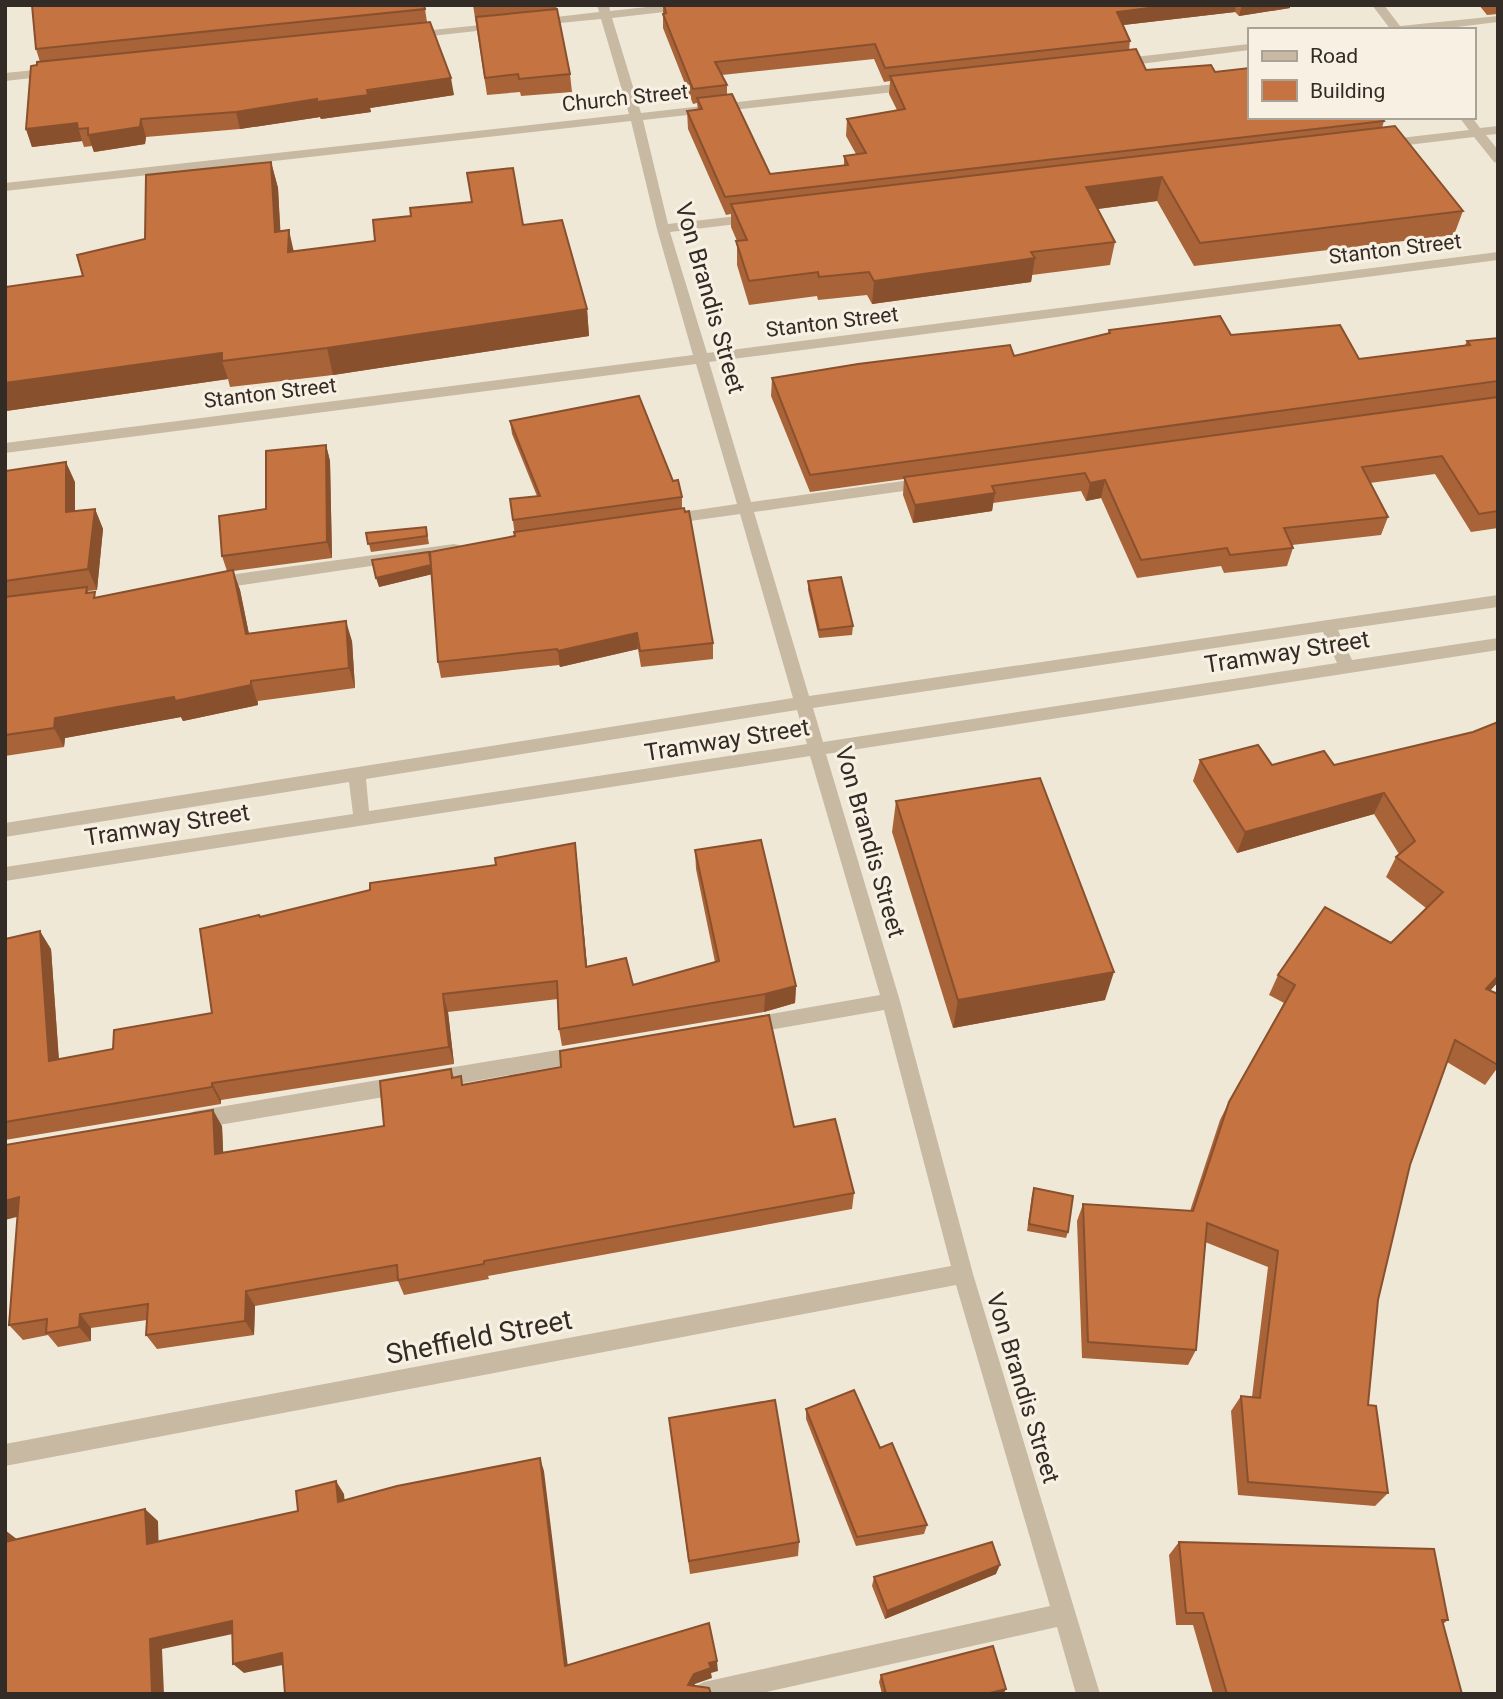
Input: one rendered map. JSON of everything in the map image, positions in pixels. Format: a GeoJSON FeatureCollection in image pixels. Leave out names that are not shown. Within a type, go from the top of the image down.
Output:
{"type":"FeatureCollection","features":[{"type":"Feature","properties":{"kind":"street"},"geometry":{"type":"LineString","coordinates":[[524,23],[604,10],[699,5]]}},
{"type":"Feature","properties":{"kind":"street"},"geometry":{"type":"LineString","coordinates":[[1378,5],[1396,28]]}},
{"type":"Feature","properties":{"kind":"street","name":"Von Brandis Street"},"geometry":{"type":"LineString","coordinates":[[604,10],[636,116],[663,229],[891,1001],[963,1274],[1088,1694]]}},
{"type":"Feature","properties":{"kind":"street"},"geometry":{"type":"LineString","coordinates":[[1416,28],[1498,19]]}},
{"type":"Feature","properties":{"kind":"street"},"geometry":{"type":"LineString","coordinates":[[401,36],[510,25]]}},
{"type":"Feature","properties":{"kind":"street"},"geometry":{"type":"LineString","coordinates":[[1103,64],[1248,47]]}},
{"type":"Feature","properties":{"kind":"street"},"geometry":{"type":"LineString","coordinates":[[5,78],[74,70]]}},
{"type":"Feature","properties":{"kind":"street","name":"Church Street"},"geometry":{"type":"LineString","coordinates":[[5,187],[926,84]]}},
{"type":"Feature","properties":{"kind":"street"},"geometry":{"type":"LineString","coordinates":[[1466,119],[1498,159]]}},
{"type":"Feature","properties":{"kind":"street"},"geometry":{"type":"LineString","coordinates":[[1366,146],[1498,130]]}},
{"type":"Feature","properties":{"kind":"street"},"geometry":{"type":"LineString","coordinates":[[663,229],[773,216]]}},
{"type":"Feature","properties":{"kind":"street","name":"Stanton Street"},"geometry":{"type":"LineString","coordinates":[[5,448],[1498,257]]}},
{"type":"Feature","properties":{"kind":"street"},"geometry":{"type":"LineString","coordinates":[[648,522],[935,482]]}},
{"type":"Feature","properties":{"kind":"street"},"geometry":{"type":"LineString","coordinates":[[192,587],[468,547]]}},
{"type":"Feature","properties":{"kind":"street","name":"Tramway Street"},"geometry":{"type":"LineString","coordinates":[[5,830],[802,703],[1498,601]]}},
{"type":"Feature","properties":{"kind":"street"},"geometry":{"type":"LineString","coordinates":[[1328,625],[1347,667]]}},
{"type":"Feature","properties":{"kind":"street","name":"Tramway Street"},"geometry":{"type":"LineString","coordinates":[[5,874],[1498,644]]}},
{"type":"Feature","properties":{"kind":"street"},"geometry":{"type":"LineString","coordinates":[[357,776],[362,821]]}},
{"type":"Feature","properties":{"kind":"street"},"geometry":{"type":"LineString","coordinates":[[727,1029],[891,1001]]}},
{"type":"Feature","properties":{"kind":"street"},"geometry":{"type":"LineString","coordinates":[[182,1122],[604,1050]]}},
{"type":"Feature","properties":{"kind":"street","name":"Sheffield Street"},"geometry":{"type":"LineString","coordinates":[[5,1455],[963,1274]]}},
{"type":"Feature","properties":{"kind":"street"},"geometry":{"type":"LineString","coordinates":[[705,1694],[1064,1614]]}},
{"type":"Feature","properties":{"kind":"building"},"geometry":{"type":"Polygon","coordinates":[[[32,5],[424,5],[425,9],[36,49],[32,5]]]}},
{"type":"Feature","properties":{"kind":"building"},"geometry":{"type":"Polygon","coordinates":[[[664,5],[1173,5],[1117,12],[1130,41],[885,68],[875,44],[715,62],[727,85],[693,89],[663,14],[666,13],[664,5]]]}},
{"type":"Feature","properties":{"kind":"building"},"geometry":{"type":"Polygon","coordinates":[[[557,9],[570,74],[519,79],[518,74],[485,78],[476,17],[557,9]]]}},
{"type":"Feature","properties":{"kind":"building"},"geometry":{"type":"Polygon","coordinates":[[[430,22],[451,78],[367,90],[368,95],[317,102],[317,99],[236,112],[141,119],[140,127],[88,135],[88,128],[78,129],[77,123],[26,129],[31,66],[37,65],[37,62],[430,22]]]}},
{"type":"Feature","properties":{"kind":"building"},"geometry":{"type":"Polygon","coordinates":[[[1136,49],[1146,70],[1211,65],[1215,72],[1248,68],[1248,119],[1384,121],[725,197],[687,111],[702,109],[697,98],[732,94],[770,174],[848,165],[844,156],[866,153],[847,119],[905,109],[890,76],[1136,49]]]}},
{"type":"Feature","properties":{"kind":"building"},"geometry":{"type":"Polygon","coordinates":[[[1395,126],[1463,211],[1200,243],[1162,177],[1086,187],[1115,242],[1031,252],[1035,258],[874,281],[869,272],[819,277],[818,272],[749,281],[736,241],[747,240],[731,204],[1395,126]]]}},
{"type":"Feature","properties":{"kind":"building"},"geometry":{"type":"Polygon","coordinates":[[[271,162],[275,232],[289,230],[288,252],[375,241],[373,220],[411,216],[410,208],[472,202],[467,173],[513,168],[523,225],[562,220],[587,309],[327,348],[222,361],[222,353],[5,383],[5,287],[83,276],[77,255],[145,239],[146,175],[271,162]]]}},
{"type":"Feature","properties":{"kind":"building"},"geometry":{"type":"Polygon","coordinates":[[[1220,316],[1231,335],[1340,325],[1359,359],[1470,345],[1467,341],[1498,338],[1498,381],[810,475],[772,378],[1010,345],[1014,356],[1110,333],[1109,330],[1220,316]]]}},
{"type":"Feature","properties":{"kind":"building"},"geometry":{"type":"Polygon","coordinates":[[[639,396],[673,481],[678,480],[682,497],[513,520],[510,499],[540,496],[510,421],[639,396]]]}},
{"type":"Feature","properties":{"kind":"building"},"geometry":{"type":"Polygon","coordinates":[[[1498,397],[1498,511],[1479,514],[1442,456],[1362,467],[1388,517],[1284,528],[1293,548],[1230,555],[1227,548],[1141,560],[1105,480],[1090,483],[1085,473],[992,486],[995,493],[915,505],[904,477],[1498,397]]]}},
{"type":"Feature","properties":{"kind":"building"},"geometry":{"type":"Polygon","coordinates":[[[326,445],[327,542],[222,556],[219,516],[266,509],[266,451],[326,445]]]}},
{"type":"Feature","properties":{"kind":"building"},"geometry":{"type":"Polygon","coordinates":[[[66,462],[66,512],[95,509],[88,569],[5,581],[5,471],[66,462]]]}},
{"type":"Feature","properties":{"kind":"building"},"geometry":{"type":"Polygon","coordinates":[[[684,508],[685,512],[689,511],[713,643],[640,651],[637,633],[558,651],[438,662],[430,552],[515,536],[514,532],[684,508]]]}},
{"type":"Feature","properties":{"kind":"building"},"geometry":{"type":"Polygon","coordinates":[[[426,527],[427,536],[368,544],[366,533],[426,527]]]}},
{"type":"Feature","properties":{"kind":"building"},"geometry":{"type":"Polygon","coordinates":[[[429,552],[431,565],[376,578],[372,560],[429,552]]]}},
{"type":"Feature","properties":{"kind":"building"},"geometry":{"type":"Polygon","coordinates":[[[233,570],[246,634],[346,621],[349,668],[251,681],[251,685],[175,701],[174,697],[55,718],[54,728],[5,735],[5,597],[87,587],[86,593],[95,592],[94,598],[233,570]]]}},
{"type":"Feature","properties":{"kind":"building"},"geometry":{"type":"Polygon","coordinates":[[[841,577],[853,626],[819,630],[808,581],[841,577]]]}},
{"type":"Feature","properties":{"kind":"building"},"geometry":{"type":"Polygon","coordinates":[[[1498,722],[1498,976],[1486,989],[1498,994],[1498,1065],[1455,1040],[1410,1165],[1378,1300],[1368,1405],[1376,1406],[1388,1493],[1248,1482],[1241,1396],[1260,1398],[1278,1251],[1207,1223],[1196,1350],[1088,1342],[1083,1204],[1193,1211],[1229,1102],[1295,985],[1278,975],[1325,907],[1391,943],[1443,892],[1396,857],[1415,841],[1384,793],[1245,832],[1200,760],[1258,745],[1272,765],[1324,751],[1334,765],[1473,732],[1498,722]]]}},
{"type":"Feature","properties":{"kind":"building"},"geometry":{"type":"Polygon","coordinates":[[[1040,778],[1114,972],[958,1000],[896,801],[1040,778]]]}},
{"type":"Feature","properties":{"kind":"building"},"geometry":{"type":"Polygon","coordinates":[[[761,840],[796,986],[765,994],[559,1029],[557,981],[443,994],[449,1047],[212,1083],[212,1087],[5,1122],[5,939],[40,931],[49,1061],[113,1049],[114,1030],[212,1013],[200,929],[370,890],[370,883],[496,865],[495,858],[575,843],[586,967],[626,958],[633,985],[719,961],[695,850],[761,840]]]}},
{"type":"Feature","properties":{"kind":"building"},"geometry":{"type":"Polygon","coordinates":[[[769,1015],[794,1127],[835,1119],[854,1193],[484,1261],[484,1264],[398,1280],[397,1265],[246,1291],[245,1321],[146,1335],[148,1304],[80,1314],[79,1327],[46,1333],[47,1319],[9,1325],[19,1197],[5,1201],[5,1145],[213,1110],[215,1154],[384,1126],[380,1081],[451,1069],[452,1078],[461,1076],[462,1085],[561,1067],[560,1051],[769,1015]]]}},
{"type":"Feature","properties":{"kind":"building"},"geometry":{"type":"Polygon","coordinates":[[[1034,1188],[1073,1196],[1068,1232],[1029,1224],[1034,1188]]]}},
{"type":"Feature","properties":{"kind":"building"},"geometry":{"type":"Polygon","coordinates":[[[854,1390],[880,1448],[892,1443],[927,1525],[857,1537],[806,1409],[854,1390]]]}},
{"type":"Feature","properties":{"kind":"building"},"geometry":{"type":"Polygon","coordinates":[[[775,1400],[799,1542],[689,1561],[669,1418],[775,1400]]]}},
{"type":"Feature","properties":{"kind":"building"},"geometry":{"type":"Polygon","coordinates":[[[540,1458],[565,1666],[709,1623],[717,1661],[709,1663],[711,1668],[694,1674],[688,1685],[709,1688],[711,1694],[285,1694],[282,1653],[233,1664],[232,1621],[150,1639],[152,1694],[5,1694],[5,1542],[145,1509],[147,1544],[298,1511],[296,1491],[336,1481],[338,1502],[397,1486],[540,1458]]]}},
{"type":"Feature","properties":{"kind":"building"},"geometry":{"type":"Polygon","coordinates":[[[992,1542],[1000,1565],[887,1611],[874,1577],[992,1542]]]}},
{"type":"Feature","properties":{"kind":"building"},"geometry":{"type":"Polygon","coordinates":[[[1179,1542],[1434,1549],[1448,1620],[1442,1620],[1462,1694],[1227,1694],[1203,1613],[1186,1613],[1179,1542]]]}},
{"type":"Feature","properties":{"kind":"building"},"geometry":{"type":"Polygon","coordinates":[[[993,1646],[1006,1689],[986,1694],[886,1694],[881,1675],[993,1646]]]}}]}
